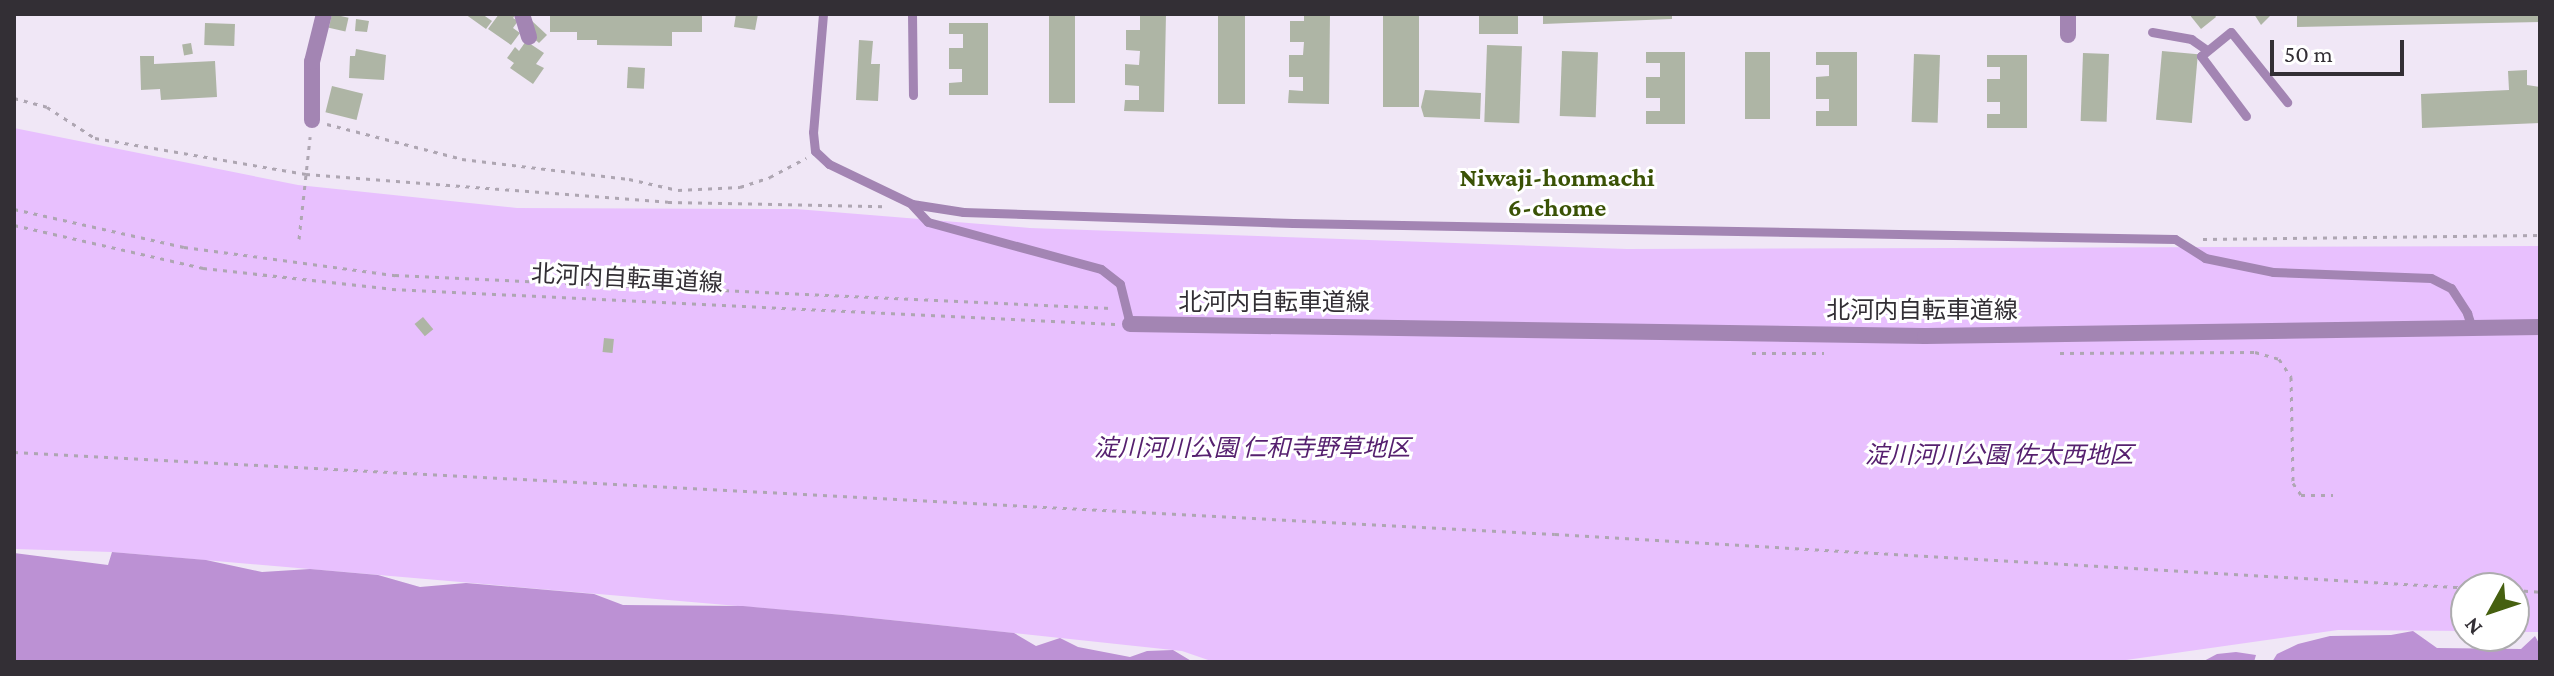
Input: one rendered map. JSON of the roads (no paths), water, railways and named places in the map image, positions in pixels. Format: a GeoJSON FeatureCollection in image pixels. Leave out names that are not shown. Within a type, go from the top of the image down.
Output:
{"type":"FeatureCollection","features":[{"type":"Feature","properties":{"kind":"street"},"geometry":{"type":"LineString","coordinates":[[312,120],[312,62],[324,14]]}},
{"type":"Feature","properties":{"kind":"street"},"geometry":{"type":"LineString","coordinates":[[522,14],[529,37]]}},
{"type":"Feature","properties":{"kind":"street"},"geometry":{"type":"LineString","coordinates":[[2068,14],[2068,35]]}},
{"type":"Feature","properties":{"kind":"street","name":"北河内自転車道線"},"geometry":{"type":"LineString","coordinates":[[1129,316],[1925,336],[2540,327]]}},
{"type":"Feature","properties":{"kind":"lane"},"geometry":{"type":"LineString","coordinates":[[823,14],[813,132],[815,151],[829,164],[912,204],[963,212],[1293,223],[2175,239],[2205,258],[2273,272],[2431,278],[2451,288],[2467,313],[2472,328]]}},
{"type":"Feature","properties":{"kind":"lane"},"geometry":{"type":"LineString","coordinates":[[912,14],[913,95]]}},
{"type":"Feature","properties":{"kind":"lane"},"geometry":{"type":"LineString","coordinates":[[2152,32],[2191,39],[2207,50]]}},
{"type":"Feature","properties":{"kind":"lane"},"geometry":{"type":"LineString","coordinates":[[2246,116],[2201,56],[2231,32],[2287,102]]}},
{"type":"Feature","properties":{"kind":"lane"},"geometry":{"type":"LineString","coordinates":[[912,204],[928,222],[1101,269],[1120,284],[1129,316]]}},
{"type":"Feature","properties":{"kind":"district","name":"Niwaji-honmachi 6-chome"},"geometry":{"type":"Point","coordinates":[1557,193]}},
{"type":"Feature","properties":{"kind":"park label","name":"淀川河川公園 仁和寺野草地区"},"geometry":{"type":"Point","coordinates":[1252,448]}},
{"type":"Feature","properties":{"kind":"park label","name":"淀川河川公園 佐太西地区"},"geometry":{"type":"Point","coordinates":[1999,455]}}]}
